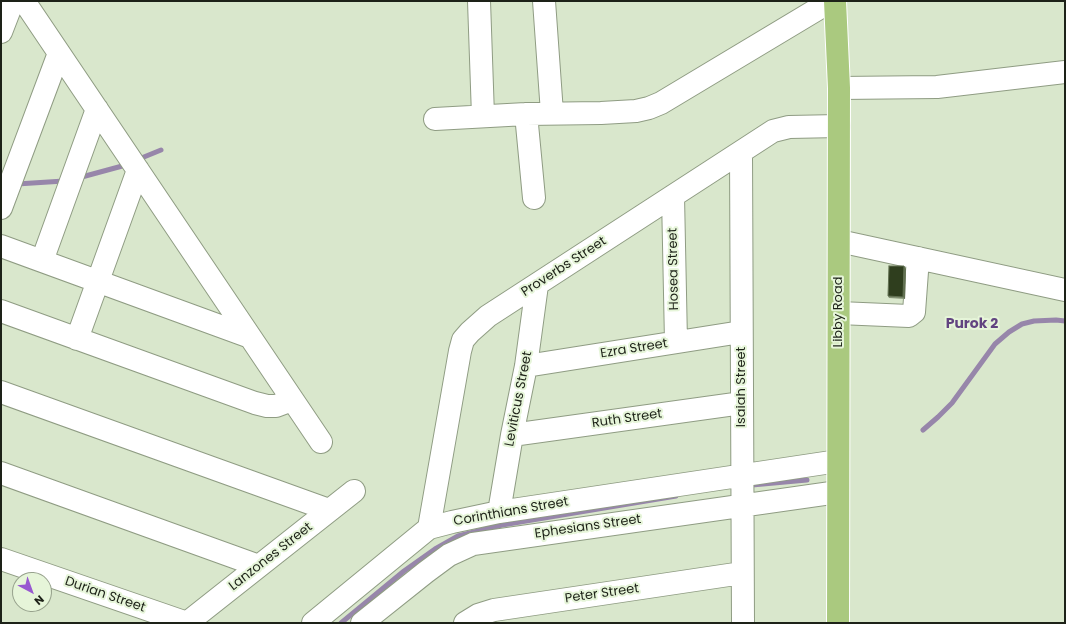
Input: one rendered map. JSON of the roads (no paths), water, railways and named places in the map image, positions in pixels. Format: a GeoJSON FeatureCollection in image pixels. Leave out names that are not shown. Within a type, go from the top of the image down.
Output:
{"type":"FeatureCollection","features":[{"type":"Feature","properties":{"kind":"main road","name":"Libby Road"},"geometry":{"type":"LineString","coordinates":[[835,1],[839,88],[838,623]]}},
{"type":"Feature","properties":{"kind":"street"},"geometry":{"type":"LineString","coordinates":[[1,32],[13,1]]}},
{"type":"Feature","properties":{"kind":"street"},"geometry":{"type":"LineString","coordinates":[[24,1],[321,442]]}},
{"type":"Feature","properties":{"kind":"street"},"geometry":{"type":"LineString","coordinates":[[479,1],[482,116]]}},
{"type":"Feature","properties":{"kind":"street"},"geometry":{"type":"LineString","coordinates":[[544,1],[552,114]]}},
{"type":"Feature","properties":{"kind":"street"},"geometry":{"type":"LineString","coordinates":[[435,119],[526,114],[636,111],[661,103],[831,1]]}},
{"type":"Feature","properties":{"kind":"street"},"geometry":{"type":"LineString","coordinates":[[1,208],[59,53]]}},
{"type":"Feature","properties":{"kind":"street"},"geometry":{"type":"LineString","coordinates":[[839,88],[937,87],[1065,72]]}},
{"type":"Feature","properties":{"kind":"street"},"geometry":{"type":"LineString","coordinates":[[42,261],[97,109]]}},
{"type":"Feature","properties":{"kind":"street"},"geometry":{"type":"LineString","coordinates":[[526,114],[534,198]]}},
{"type":"Feature","properties":{"kind":"street","name":"Proverbs Street"},"geometry":{"type":"LineString","coordinates":[[429,528],[460,351],[463,340],[477,324],[773,131],[780,128],[789,127],[839,126]]}},
{"type":"Feature","properties":{"kind":"street","name":"Isaiah Street"},"geometry":{"type":"LineString","coordinates":[[741,152],[743,623]]}},
{"type":"Feature","properties":{"kind":"street"},"geometry":{"type":"LineString","coordinates":[[78,339],[138,170]]}},
{"type":"Feature","properties":{"kind":"street","name":"Hosea Street"},"geometry":{"type":"LineString","coordinates":[[673,196],[676,342]]}},
{"type":"Feature","properties":{"kind":"street"},"geometry":{"type":"LineString","coordinates":[[839,241],[1065,290]]}},
{"type":"Feature","properties":{"kind":"street"},"geometry":{"type":"LineString","coordinates":[[1,246],[250,337]]}},
{"type":"Feature","properties":{"kind":"street"},"geometry":{"type":"LineString","coordinates":[[839,314],[909,316],[914,312],[918,258]]}},
{"type":"Feature","properties":{"kind":"street","name":"Leviticus Street"},"geometry":{"type":"LineString","coordinates":[[499,512],[512,435],[526,366],[536,285]]}},
{"type":"Feature","properties":{"kind":"street"},"geometry":{"type":"LineString","coordinates":[[1,311],[254,403],[267,406],[276,406],[292,400]]}},
{"type":"Feature","properties":{"kind":"street","name":"Ezra Street"},"geometry":{"type":"LineString","coordinates":[[526,366],[742,332]]}},
{"type":"Feature","properties":{"kind":"street"},"geometry":{"type":"LineString","coordinates":[[1,392],[329,510]]}},
{"type":"Feature","properties":{"kind":"street","name":"Ruth Street"},"geometry":{"type":"LineString","coordinates":[[512,435],[742,403]]}},
{"type":"Feature","properties":{"kind":"street","name":"Corinthians Street"},"geometry":{"type":"LineString","coordinates":[[313,623],[429,528],[499,512],[838,461]]}},
{"type":"Feature","properties":{"kind":"street"},"geometry":{"type":"LineString","coordinates":[[1,473],[259,566]]}},
{"type":"Feature","properties":{"kind":"street","name":"Lanzones Street"},"geometry":{"type":"LineString","coordinates":[[187,623],[354,491]]}},
{"type":"Feature","properties":{"kind":"street","name":"Ephesians Street"},"geometry":{"type":"LineString","coordinates":[[362,623],[449,555],[473,544],[742,504],[838,492]]}},
{"type":"Feature","properties":{"kind":"street","name":"Durian Street"},"geometry":{"type":"LineString","coordinates":[[1,559],[187,623]]}},
{"type":"Feature","properties":{"kind":"street","name":"Peter Street"},"geometry":{"type":"LineString","coordinates":[[465,623],[478,615],[494,610],[742,573]]}},
{"type":"Feature","properties":{"kind":"waterway"},"geometry":{"type":"LineString","coordinates":[[139,159],[161,150]]}},
{"type":"Feature","properties":{"kind":"waterway"},"geometry":{"type":"LineString","coordinates":[[78,178],[126,165]]}},
{"type":"Feature","properties":{"kind":"waterway"},"geometry":{"type":"LineString","coordinates":[[17,184],[64,181]]}},
{"type":"Feature","properties":{"kind":"waterway"},"geometry":{"type":"LineString","coordinates":[[923,430],[952,403],[995,344],[1009,332],[1022,324],[1034,321],[1065,321]]}},
{"type":"Feature","properties":{"kind":"waterway"},"geometry":{"type":"LineString","coordinates":[[752,485],[807,480]]}},
{"type":"Feature","properties":{"kind":"waterway"},"geometry":{"type":"LineString","coordinates":[[341,623],[404,571],[435,549],[458,536],[502,525],[676,496]]}},
{"type":"Feature","properties":{"kind":"district","name":"Purok 2"},"geometry":{"type":"Point","coordinates":[972,324]}}]}
